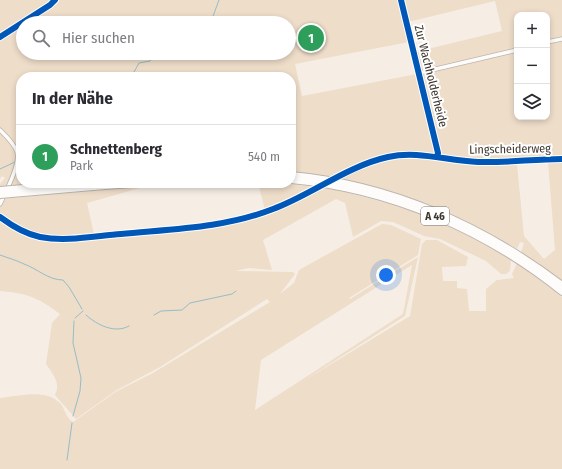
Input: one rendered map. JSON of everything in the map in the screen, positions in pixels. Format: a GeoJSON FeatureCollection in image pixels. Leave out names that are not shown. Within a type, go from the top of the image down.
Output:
{"type":"FeatureCollection","features":[{"type":"Feature","properties":{"kind":"highway","name":"A 46"},"geometry":{"type":"LineString","coordinates":[[296,176],[363,188],[428,208],[496,240],[528,260],[562,285]]}},
{"type":"Feature","properties":{"kind":"highway","name":"A 46"},"geometry":{"type":"LineString","coordinates":[[296,181],[363,193],[433,216],[500,248],[562,292]]}},
{"type":"Feature","properties":{"kind":"highway"},"geometry":{"type":"LineString","coordinates":[[0,190],[23,188]]}},
{"type":"Feature","properties":{"kind":"highway"},"geometry":{"type":"LineString","coordinates":[[0,195],[81,188]]}},
{"type":"Feature","properties":{"kind":"street","name":"Zur Wachholderheide"},"geometry":{"type":"LineString","coordinates":[[401,0],[437,149],[437,157]]}},
{"type":"Feature","properties":{"kind":"street"},"geometry":{"type":"LineString","coordinates":[[550,41],[562,39]]}},
{"type":"Feature","properties":{"kind":"street"},"geometry":{"type":"LineString","coordinates":[[419,73],[514,51]]}},
{"type":"Feature","properties":{"kind":"street"},"geometry":{"type":"LineString","coordinates":[[0,130],[14,146],[16,151]]}},
{"type":"Feature","properties":{"kind":"street","name":"Lingscheiderweg"},"geometry":{"type":"LineString","coordinates":[[0,217],[17,229],[32,235],[53,238],[84,237],[212,225],[238,220],[280,207],[375,160],[391,156],[415,155],[458,161],[490,162],[562,159]]}},
{"type":"Feature","properties":{"kind":"street"},"geometry":{"type":"LineString","coordinates":[[0,204],[16,165]]}},
{"type":"Feature","properties":{"kind":"shaded area"},"geometry":{"type":"Polygon","coordinates":[[[0,0],[562,0],[562,282],[521,252],[524,243],[520,242],[517,249],[475,226],[432,207],[387,191],[341,180],[348,175],[337,174],[330,178],[296,173],[296,72],[16,72],[16,187],[0,189],[0,184],[5,178],[2,176],[0,179],[0,0]],[[495,1],[408,22],[415,52],[502,31],[495,1]],[[409,42],[295,64],[302,96],[417,74],[409,42]],[[548,162],[517,164],[524,236],[544,259],[555,250],[548,162]]]}},
{"type":"Feature","properties":{"kind":"shaded area"},"geometry":{"type":"Polygon","coordinates":[[[296,185],[314,187],[265,210],[259,188],[296,188],[296,185]]]}},
{"type":"Feature","properties":{"kind":"shaded area"},"geometry":{"type":"Polygon","coordinates":[[[124,188],[140,188],[87,203],[94,234],[176,226],[176,230],[229,223],[280,209],[325,189],[338,190],[392,205],[456,228],[476,238],[511,260],[510,271],[506,274],[501,274],[486,261],[440,239],[424,236],[393,222],[381,221],[353,237],[345,203],[336,199],[263,240],[272,270],[249,268],[235,271],[293,272],[295,274],[280,294],[294,283],[299,270],[382,224],[391,225],[421,239],[418,255],[349,298],[350,299],[418,257],[405,316],[300,383],[410,316],[422,244],[426,240],[437,240],[468,257],[466,266],[442,267],[443,281],[457,281],[457,288],[467,289],[469,311],[486,311],[486,289],[497,280],[514,278],[512,274],[517,263],[562,297],[562,469],[0,469],[0,398],[32,394],[48,396],[61,404],[68,417],[73,422],[117,391],[153,373],[270,302],[267,299],[160,367],[117,390],[76,419],[55,395],[57,390],[57,382],[46,364],[52,323],[60,314],[46,304],[32,297],[18,293],[0,291],[0,199],[124,188]],[[412,265],[261,360],[255,410],[403,314],[412,265]]]}},
{"type":"Feature","properties":{"kind":"waterway"},"geometry":{"type":"LineString","coordinates":[[213,16],[219,0]]}},
{"type":"Feature","properties":{"kind":"waterway"},"geometry":{"type":"LineString","coordinates":[[134,72],[139,63],[151,60]]}},
{"type":"Feature","properties":{"kind":"waterway"},"geometry":{"type":"LineString","coordinates":[[0,169],[15,162]]}},
{"type":"Feature","properties":{"kind":"waterway"},"geometry":{"type":"LineString","coordinates":[[0,255],[18,261],[58,280],[63,280],[82,309]]}},
{"type":"Feature","properties":{"kind":"waterway"},"geometry":{"type":"LineString","coordinates":[[154,315],[161,311],[182,310],[190,303],[232,294],[236,291]]}},
{"type":"Feature","properties":{"kind":"waterway"},"geometry":{"type":"LineString","coordinates":[[75,318],[83,311]]}},
{"type":"Feature","properties":{"kind":"waterway"},"geometry":{"type":"LineString","coordinates":[[86,315],[95,322],[112,329],[129,326]]}},
{"type":"Feature","properties":{"kind":"waterway"},"geometry":{"type":"LineString","coordinates":[[73,416],[80,391],[81,378],[73,343],[74,321]]}},
{"type":"Feature","properties":{"kind":"waterway"},"geometry":{"type":"LineString","coordinates":[[67,460],[72,423]]}},
{"type":"Feature","properties":{"kind":"cycle path"},"geometry":{"type":"LineString","coordinates":[[33,16],[55,0]]}},
{"type":"Feature","properties":{"kind":"cycle path"},"geometry":{"type":"LineString","coordinates":[[401,0],[438,153],[437,157]]}},
{"type":"Feature","properties":{"kind":"cycle path"},"geometry":{"type":"LineString","coordinates":[[0,37],[16,27]]}},
{"type":"Feature","properties":{"kind":"cycle path"},"geometry":{"type":"LineString","coordinates":[[0,217],[24,232],[34,236],[60,239],[179,229],[236,220],[273,209],[358,167],[388,157],[399,155],[421,155],[466,161],[488,162],[562,159]]}},
{"type":"Feature","properties":{"kind":"place","name":"Schnettenberg"},"geometry":{"type":"Point","coordinates":[311,38]}}]}
